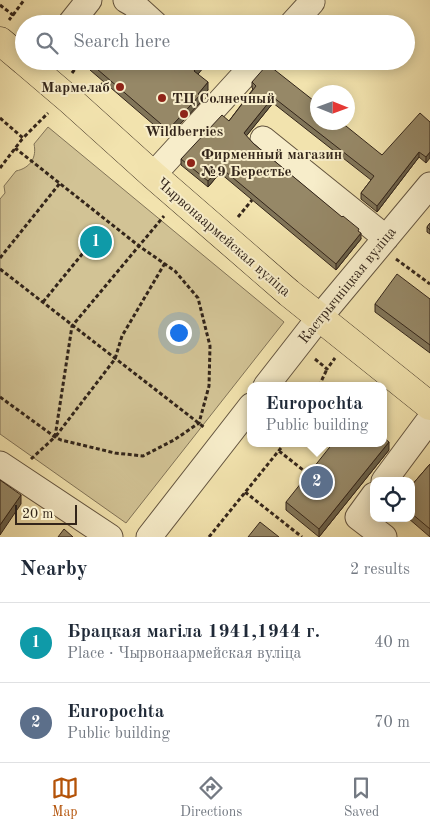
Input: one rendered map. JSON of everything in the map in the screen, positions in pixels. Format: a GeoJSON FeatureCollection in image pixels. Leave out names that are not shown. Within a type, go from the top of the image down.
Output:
{"type":"FeatureCollection","features":[{"type":"Feature","properties":{"kind":"main road","name":"Чырвонаармейская вуліца"},"geometry":{"type":"LineString","coordinates":[[0,41],[15,52]]}},
{"type":"Feature","properties":{"kind":"main road","name":"Чырвонаармейская вуліца"},"geometry":{"type":"LineString","coordinates":[[38,70],[153,175],[319,318],[430,406]]}},
{"type":"Feature","properties":{"kind":"street"},"geometry":{"type":"LineString","coordinates":[[77,15],[89,0]]}},
{"type":"Feature","properties":{"kind":"street"},"geometry":{"type":"LineString","coordinates":[[126,0],[145,15]]}},
{"type":"Feature","properties":{"kind":"street"},"geometry":{"type":"LineString","coordinates":[[300,15],[312,2],[311,0]]}},
{"type":"Feature","properties":{"kind":"street"},"geometry":{"type":"LineString","coordinates":[[153,175],[249,70]]}},
{"type":"Feature","properties":{"kind":"street"},"geometry":{"type":"LineString","coordinates":[[263,139],[390,248]]}},
{"type":"Feature","properties":{"kind":"street","name":"Кастрычніцкая вуліца"},"geometry":{"type":"LineString","coordinates":[[269,382],[319,318],[390,248],[430,185]]}},
{"type":"Feature","properties":{"kind":"street"},"geometry":{"type":"LineString","coordinates":[[149,537],[247,411]]}},
{"type":"Feature","properties":{"kind":"street"},"geometry":{"type":"LineString","coordinates":[[387,477],[430,419]]}},
{"type":"Feature","properties":{"kind":"street"},"geometry":{"type":"LineString","coordinates":[[0,464],[110,537]]}},
{"type":"Feature","properties":{"kind":"street"},"geometry":{"type":"LineString","coordinates":[[370,500],[358,517],[384,537]]}},
{"type":"Feature","properties":{"kind":"path"},"geometry":{"type":"LineString","coordinates":[[13,15],[24,0]]}},
{"type":"Feature","properties":{"kind":"path"},"geometry":{"type":"LineString","coordinates":[[70,76],[74,70]]}},
{"type":"Feature","properties":{"kind":"path"},"geometry":{"type":"LineString","coordinates":[[93,95],[104,82]]}},
{"type":"Feature","properties":{"kind":"path"},"geometry":{"type":"LineString","coordinates":[[0,168],[23,138],[48,112],[55,118]]}},
{"type":"Feature","properties":{"kind":"path"},"geometry":{"type":"LineString","coordinates":[[0,118],[23,138]]}},
{"type":"Feature","properties":{"kind":"path"},"geometry":{"type":"LineString","coordinates":[[0,397],[61,440],[115,453],[143,456],[174,440],[199,423],[209,386],[210,346],[198,298],[175,271],[139,246],[15,148]]}},
{"type":"Feature","properties":{"kind":"path"},"geometry":{"type":"LineString","coordinates":[[0,258],[60,183]]}},
{"type":"Feature","properties":{"kind":"path"},"geometry":{"type":"LineString","coordinates":[[237,218],[252,200]]}},
{"type":"Feature","properties":{"kind":"path"},"geometry":{"type":"LineString","coordinates":[[55,437],[72,326],[168,211]]}},
{"type":"Feature","properties":{"kind":"path"},"geometry":{"type":"LineString","coordinates":[[390,248],[430,284]]}},
{"type":"Feature","properties":{"kind":"path"},"geometry":{"type":"LineString","coordinates":[[43,302],[83,253]]}},
{"type":"Feature","properties":{"kind":"path"},"geometry":{"type":"LineString","coordinates":[[29,462],[55,437],[115,359],[122,336],[165,263]]}},
{"type":"Feature","properties":{"kind":"path"},"geometry":{"type":"LineString","coordinates":[[0,269],[211,433]]}},
{"type":"Feature","properties":{"kind":"path"},"geometry":{"type":"LineString","coordinates":[[312,357],[327,369]]}},
{"type":"Feature","properties":{"kind":"path"},"geometry":{"type":"LineString","coordinates":[[321,382],[336,357]]}},
{"type":"Feature","properties":{"kind":"path"},"geometry":{"type":"LineString","coordinates":[[209,537],[282,447]]}},
{"type":"Feature","properties":{"kind":"path"},"geometry":{"type":"LineString","coordinates":[[279,451],[313,477]]}},
{"type":"Feature","properties":{"kind":"path"},"geometry":{"type":"LineString","coordinates":[[245,492],[302,537]]}},
{"type":"Feature","properties":{"kind":"shaded area"},"geometry":{"type":"Polygon","coordinates":[[[48,127],[284,322],[126,523],[0,434],[0,199],[5,193],[4,186],[16,171],[21,170],[31,162],[35,149],[34,144],[48,127]]]}},
{"type":"Feature","properties":{"kind":"building","name":"ТЦ Солнечный"},"geometry":{"type":"Polygon","coordinates":[[[98,70],[195,70],[208,82],[198,94],[200,95],[168,130],[98,70]]]}},
{"type":"Feature","properties":{"kind":"building"},"geometry":{"type":"Polygon","coordinates":[[[262,70],[275,70],[310,98],[310,126],[273,97],[244,133],[254,144],[359,229],[358,231],[361,233],[336,264],[220,167],[208,181],[181,159],[222,115],[229,121],[256,86],[252,82],[262,70]]]}},
{"type":"Feature","properties":{"kind":"building"},"geometry":{"type":"Polygon","coordinates":[[[420,113],[430,122],[430,152],[426,157],[419,152],[377,206],[361,193],[374,176],[315,130],[351,130],[382,155],[420,113]]]}},
{"type":"Feature","properties":{"kind":"building"},"geometry":{"type":"Polygon","coordinates":[[[397,274],[430,299],[430,345],[375,304],[397,274]]]}},
{"type":"Feature","properties":{"kind":"building"},"geometry":{"type":"Polygon","coordinates":[[[330,447],[385,447],[319,529],[286,502],[330,447]]]}},
{"type":"Feature","properties":{"kind":"building"},"geometry":{"type":"Polygon","coordinates":[[[430,464],[430,529],[415,516],[415,481],[430,464]]]}},
{"type":"Feature","properties":{"kind":"building"},"geometry":{"type":"Polygon","coordinates":[[[0,480],[21,495],[0,525],[0,480]]]}},
{"type":"Feature","properties":{"kind":"building"},"geometry":{"type":"Polygon","coordinates":[[[260,522],[279,537],[248,537],[260,522]]]}},
{"type":"Feature","properties":{"kind":"building"},"geometry":{"type":"Polygon","coordinates":[[[64,529],[73,537],[58,537],[64,529]]]}},
{"type":"Feature","properties":{"kind":"place","name":"Мармелаб"},"geometry":{"type":"Point","coordinates":[120,87]}},
{"type":"Feature","properties":{"kind":"place","name":"ТЦ Солнечный"},"geometry":{"type":"Point","coordinates":[162,98]}},
{"type":"Feature","properties":{"kind":"place","name":"Wildberries"},"geometry":{"type":"Point","coordinates":[184,114]}},
{"type":"Feature","properties":{"kind":"place","name":"Фирменный магазин №9 Берестье"},"geometry":{"type":"Point","coordinates":[191,163]}},
{"type":"Feature","properties":{"kind":"place","name":"Брацкая магіла 1941,1944 г."},"geometry":{"type":"Point","coordinates":[96,242]}},
{"type":"Feature","properties":{"kind":"place","name":"Europochta"},"geometry":{"type":"Point","coordinates":[317,482]}}]}
